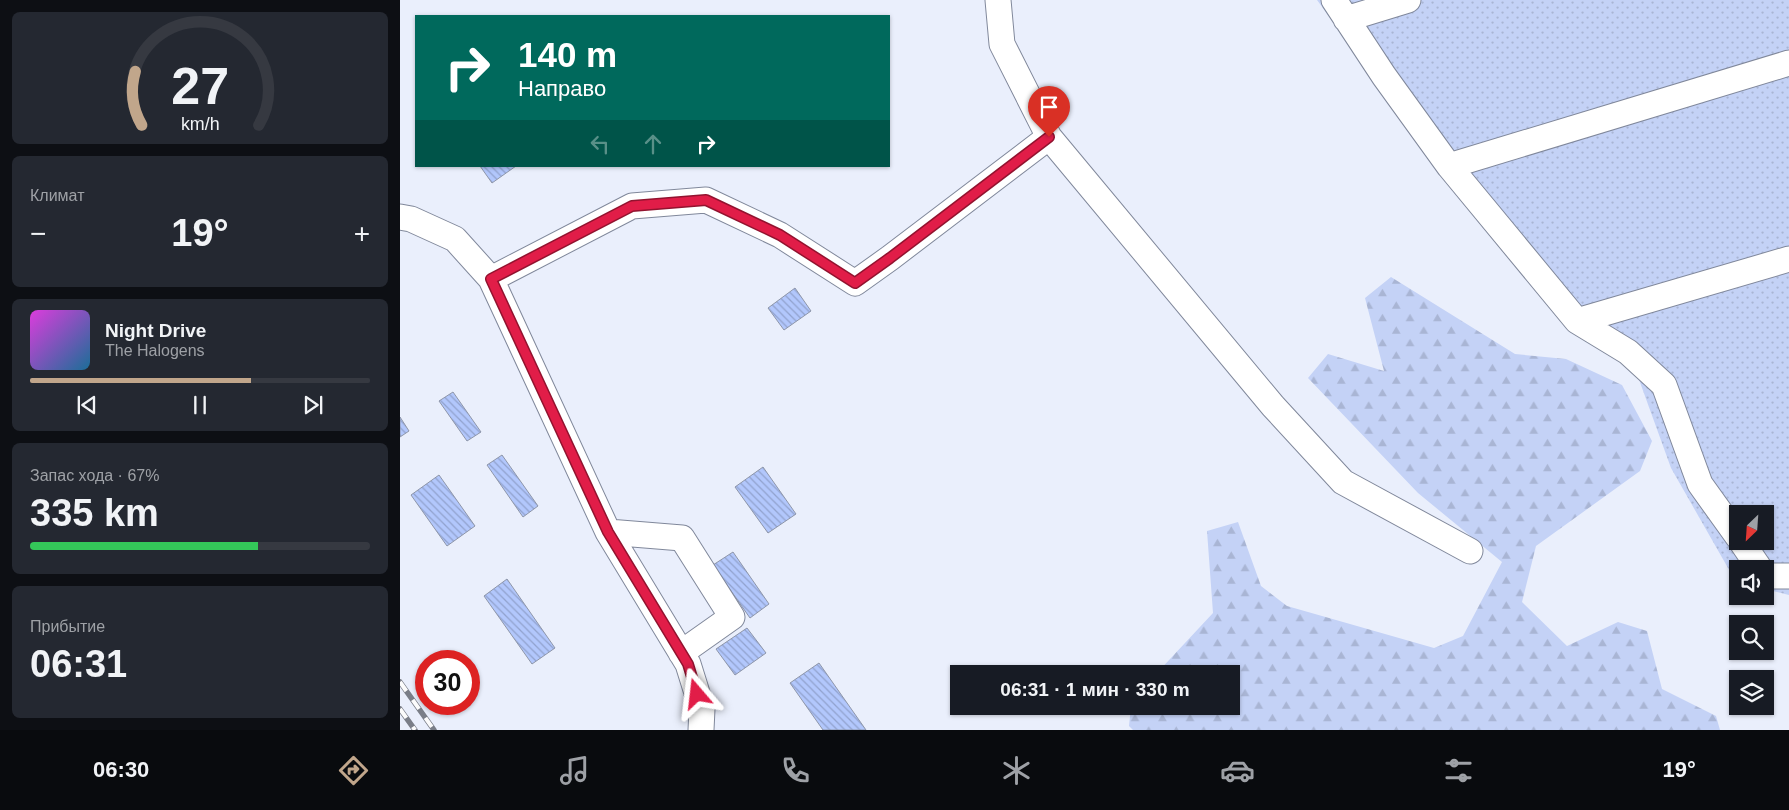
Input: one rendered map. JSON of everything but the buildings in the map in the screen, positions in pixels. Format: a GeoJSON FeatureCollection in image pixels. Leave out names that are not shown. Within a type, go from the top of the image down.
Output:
{"type":"FeatureCollection","features":[{"type":"Feature","properties":{"kind":"street"},"geometry":{"type":"LineString","coordinates":[[998,0],[1002,44],[1049,137],[1273,406],[1343,482],[1470,551]]}},
{"type":"Feature","properties":{"kind":"street"},"geometry":{"type":"LineString","coordinates":[[1408,0],[1340,10],[1384,76],[1449,166],[1576,321],[1628,352],[1664,386],[1700,484],[1729,524]]}},
{"type":"Feature","properties":{"kind":"street"},"geometry":{"type":"LineString","coordinates":[[1449,166],[1789,63]]}},
{"type":"Feature","properties":{"kind":"street"},"geometry":{"type":"LineString","coordinates":[[491,279],[632,206],[706,200],[780,235],[855,283],[1049,137]]}},
{"type":"Feature","properties":{"kind":"street"},"geometry":{"type":"LineString","coordinates":[[400,217],[412,219],[455,240],[491,279],[608,532],[688,664],[702,709],[701,730]]}},
{"type":"Feature","properties":{"kind":"street"},"geometry":{"type":"LineString","coordinates":[[1576,321],[1789,258]]}},
{"type":"Feature","properties":{"kind":"street"},"geometry":{"type":"LineString","coordinates":[[608,532],[682,538],[732,617],[681,653]]}},
{"type":"Feature","properties":{"kind":"street"},"geometry":{"type":"LineString","coordinates":[[1774,576],[1789,576]]}},
{"type":"Feature","properties":{"kind":"green space"},"geometry":{"type":"Polygon","coordinates":[[[1317,0],[1789,0],[1789,595],[1774,591],[1774,560],[1729,560],[1729,570],[1671,468],[1637,374],[1568,326],[1367,68],[1317,0]]]}},
{"type":"Feature","properties":{"kind":"green space"},"geometry":{"type":"Polygon","coordinates":[[[1391,277],[1515,354],[1566,359],[1622,385],[1652,441],[1640,471],[1536,546],[1522,602],[1567,646],[1618,622],[1647,631],[1662,689],[1716,716],[1720,730],[1133,730],[1129,726],[1130,715],[1240,715],[1240,665],[1164,665],[1213,613],[1207,531],[1238,522],[1261,586],[1287,606],[1434,648],[1463,636],[1502,562],[1418,493],[1308,378],[1328,354],[1384,371],[1365,298],[1391,277]]]}},
{"type":"Feature","properties":{"kind":"railway"},"geometry":{"type":"LineString","coordinates":[[400,682],[434,730]]}},
{"type":"Feature","properties":{"kind":"railway"},"geometry":{"type":"LineString","coordinates":[[400,709],[415,730]]}},
{"type":"Feature","properties":{"kind":"route"},"geometry":{"type":"LineString","coordinates":[[697,694],[688,664],[608,532],[491,279],[632,206],[706,200],[780,235],[855,283],[1049,137]]}}]}
